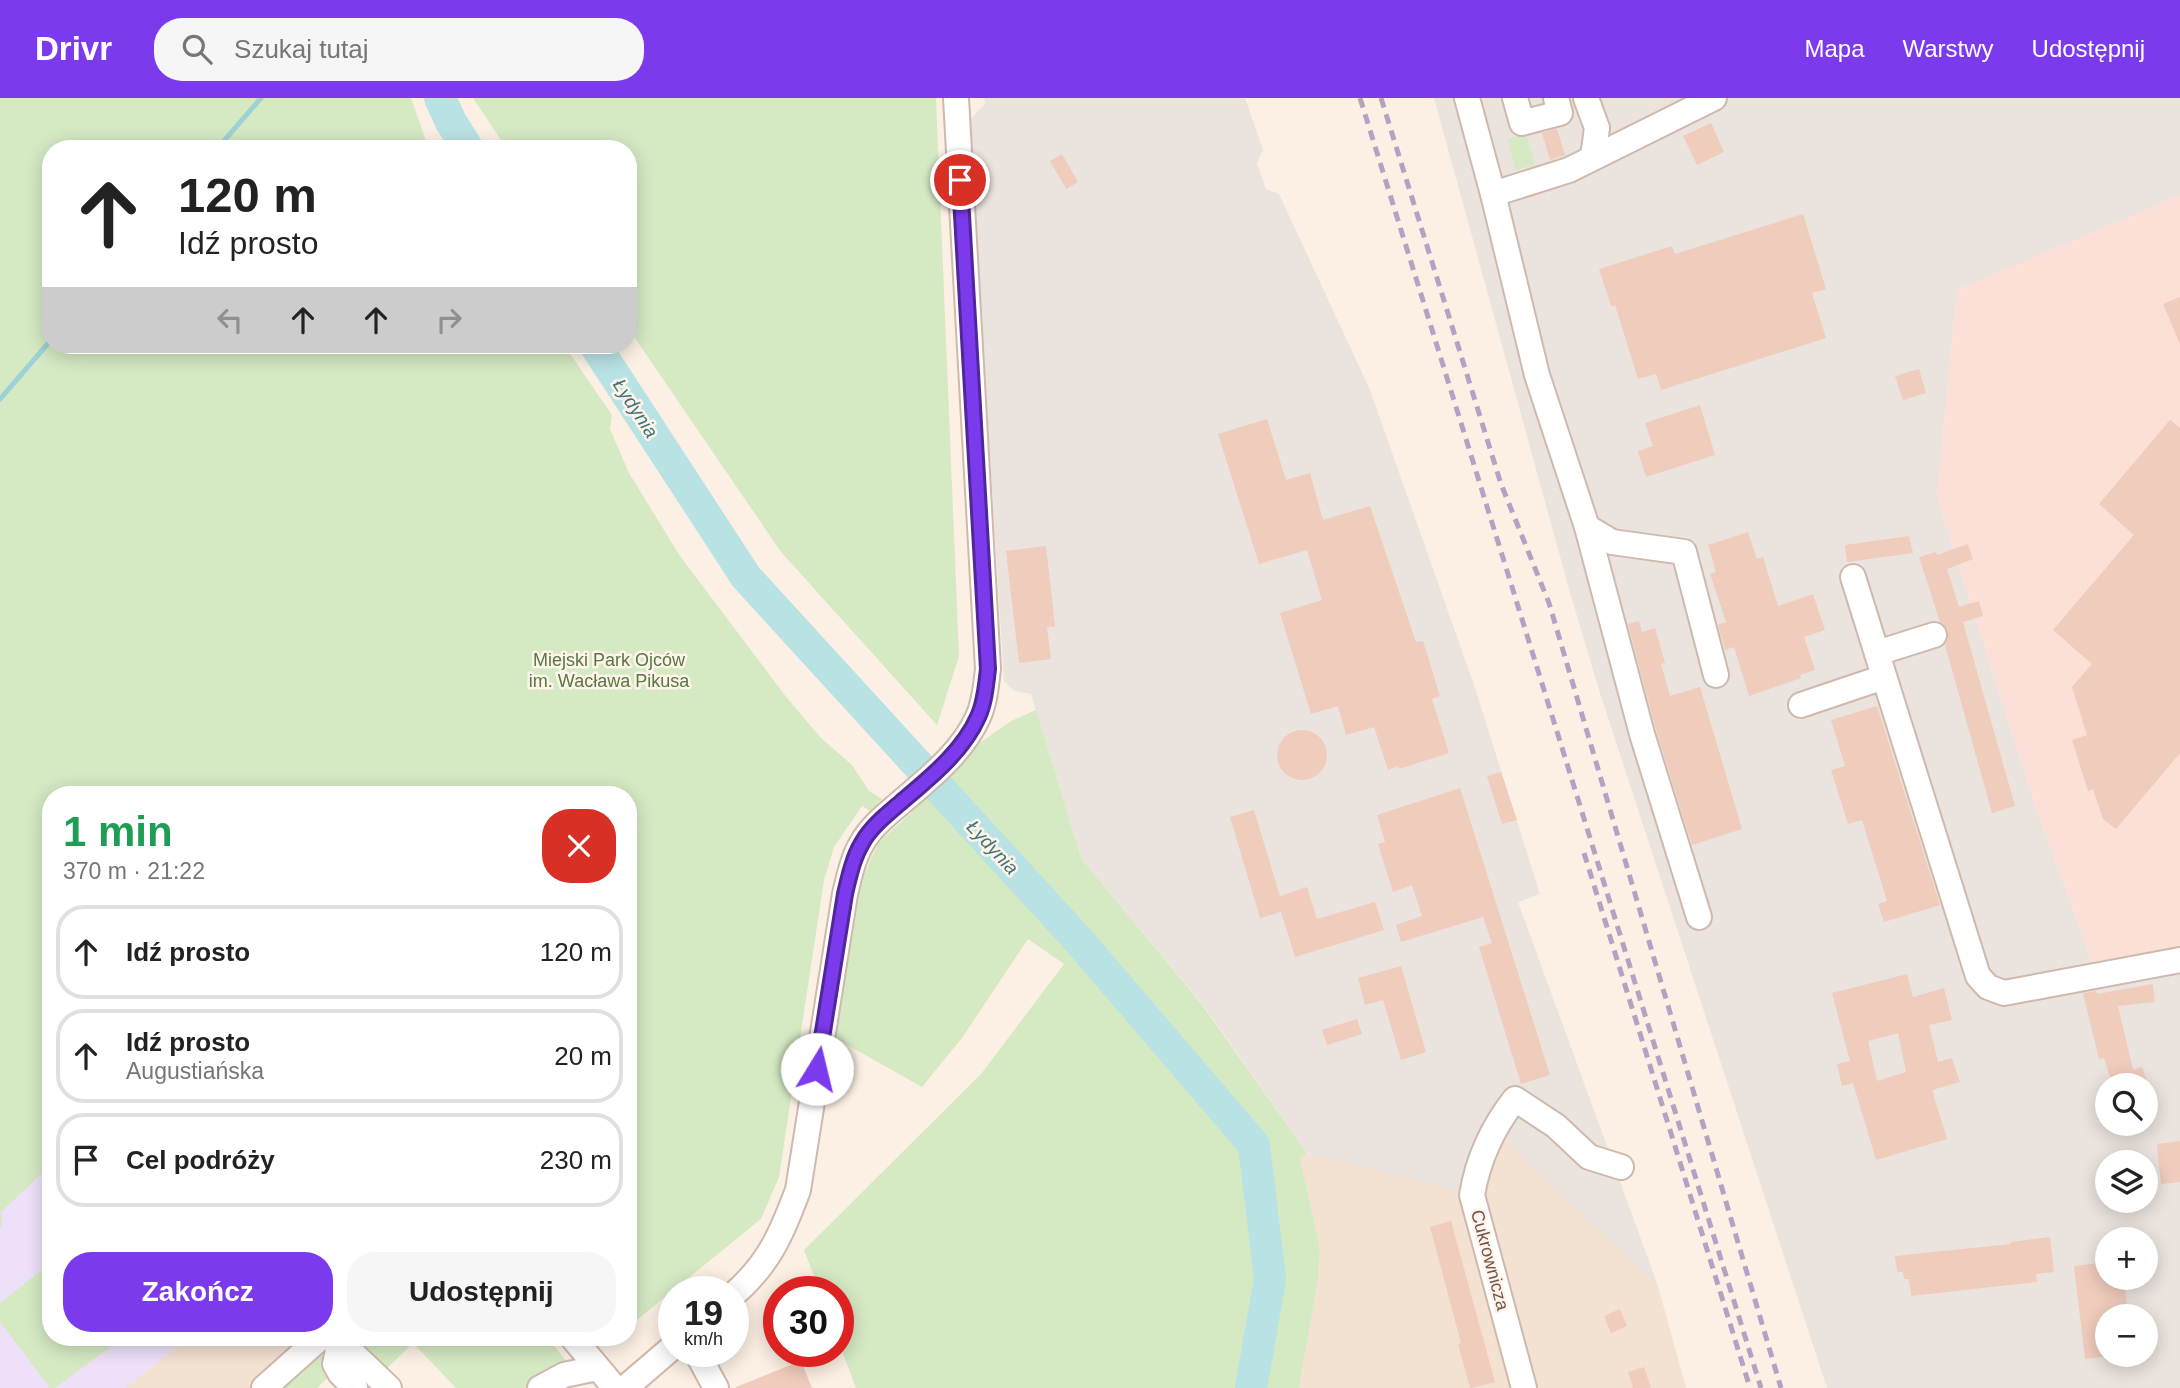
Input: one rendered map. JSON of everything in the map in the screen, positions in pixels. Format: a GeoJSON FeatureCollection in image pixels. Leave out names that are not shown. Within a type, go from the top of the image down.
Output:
{"type":"FeatureCollection","features":[{"type":"Feature","properties":{"kind":"street"},"geometry":{"type":"LineString","coordinates":[[749,1282],[781,1237],[798,1190],[845,894],[862,841],[881,820],[946,763],[960,746],[978,717],[985,691],[988,669],[956,98]]}},
{"type":"Feature","properties":{"kind":"street"},"geometry":{"type":"LineString","coordinates":[[1467,98],[1537,375],[1587,527],[1642,734],[1699,917]]}},
{"type":"Feature","properties":{"kind":"street"},"geometry":{"type":"LineString","coordinates":[[1515,98],[1522,123],[1560,113],[1556,98]]}},
{"type":"Feature","properties":{"kind":"street"},"geometry":{"type":"LineString","coordinates":[[1586,98],[1597,128],[1593,157]]}},
{"type":"Feature","properties":{"kind":"street"},"geometry":{"type":"LineString","coordinates":[[1493,194],[1569,170],[1714,98]]}},
{"type":"Feature","properties":{"kind":"street"},"geometry":{"type":"LineString","coordinates":[[1587,527],[1612,542],[1684,552],[1716,675]]}},
{"type":"Feature","properties":{"kind":"street"},"geometry":{"type":"LineString","coordinates":[[1853,577],[1978,976],[1988,987],[2004,993],[2180,960]]}},
{"type":"Feature","properties":{"kind":"street"},"geometry":{"type":"LineString","coordinates":[[1877,653],[1934,635]]}},
{"type":"Feature","properties":{"kind":"street"},"geometry":{"type":"LineString","coordinates":[[1801,705],[1884,677]]}},
{"type":"Feature","properties":{"kind":"street","name":"Cukrownicza"},"geometry":{"type":"LineString","coordinates":[[1524,1388],[1472,1195],[1476,1170],[1498,1120],[1515,1099],[1556,1126],[1589,1157],[1621,1167]]}},
{"type":"Feature","properties":{"kind":"street"},"geometry":{"type":"LineString","coordinates":[[264,1388],[321,1346]]}},
{"type":"Feature","properties":{"kind":"street"},"geometry":{"type":"LineString","coordinates":[[335,1346],[338,1350],[335,1364],[355,1388]]}},
{"type":"Feature","properties":{"kind":"street"},"geometry":{"type":"LineString","coordinates":[[338,1346],[389,1388]]}},
{"type":"Feature","properties":{"kind":"street"},"geometry":{"type":"LineString","coordinates":[[580,1346],[597,1367],[628,1386],[658,1360]]}},
{"type":"Feature","properties":{"kind":"street"},"geometry":{"type":"LineString","coordinates":[[540,1388],[564,1375],[597,1367]]}},
{"type":"Feature","properties":{"kind":"street"},"geometry":{"type":"LineString","coordinates":[[705,1367],[716,1388]]}},
{"type":"Feature","properties":{"kind":"shaded area"},"geometry":{"type":"Polygon","coordinates":[[[984,98],[1245,98],[1263,150],[1257,163],[1266,189],[1279,194],[1370,390],[1475,688],[1540,894],[1518,902],[1658,1286],[1500,1136],[1462,1192],[1307,1153],[1206,1009],[1081,858],[1031,694],[1014,691],[1004,681],[969,120],[985,104],[984,98]]]}},
{"type":"Feature","properties":{"kind":"shaded area"},"geometry":{"type":"Polygon","coordinates":[[[1434,98],[2180,98],[2180,195],[1957,290],[1937,497],[2035,807],[2092,962],[2180,949],[2180,1388],[1827,1388],[1599,690],[1434,98]]]}},
{"type":"Feature","properties":{"kind":"shaded area"},"geometry":{"type":"Polygon","coordinates":[[[2180,195],[2180,949],[2092,962],[2035,807],[1937,497],[1957,290],[2180,195]]]}},
{"type":"Feature","properties":{"kind":"shaded area"},"geometry":{"type":"Polygon","coordinates":[[[1500,1136],[1658,1286],[1686,1388],[1299,1388],[1318,1280],[1320,1249],[1300,1158],[1307,1153],[1462,1192],[1500,1136]]]}},
{"type":"Feature","properties":{"kind":"shaded area"},"geometry":{"type":"Polygon","coordinates":[[[42,1173],[42,1346],[179,1346],[125,1388],[0,1388],[0,1212],[42,1173]]]}},
{"type":"Feature","properties":{"kind":"shaded area"},"geometry":{"type":"Polygon","coordinates":[[[179,1346],[299,1346],[252,1388],[125,1388],[179,1346]]]}},
{"type":"Feature","properties":{"kind":"green space","name":"Miejski Park Ojców im. Wacława Pikusa"},"geometry":{"type":"Polygon","coordinates":[[[0,98],[411,98],[426,140],[42,140],[42,354],[570,354],[612,415],[610,429],[629,473],[680,556],[787,698],[821,738],[852,765],[869,791],[882,799],[870,811],[862,806],[834,847],[824,880],[779,1177],[761,1219],[691,1276],[658,1276],[658,1303],[637,1320],[637,786],[42,786],[42,1173],[1,1212],[0,1228],[0,98]]]}},
{"type":"Feature","properties":{"kind":"green space"},"geometry":{"type":"Polygon","coordinates":[[[473,98],[936,98],[959,656],[937,725],[781,552],[637,341],[637,140],[501,140],[473,98]]]}},
{"type":"Feature","properties":{"kind":"green space"},"geometry":{"type":"Polygon","coordinates":[[[1526,134],[1535,164],[1516,170],[1507,139],[1526,134]]]}},
{"type":"Feature","properties":{"kind":"green space"},"geometry":{"type":"Polygon","coordinates":[[[1036,710],[1081,858],[1203,1006],[1307,1153],[1300,1158],[1320,1249],[1318,1280],[1299,1388],[856,1388],[848,1367],[854,1367],[854,1276],[814,1276],[804,1250],[981,1074],[1064,964],[1028,939],[962,1038],[922,1087],[835,1038],[855,896],[878,843],[912,812],[909,796],[952,767],[1011,721],[1036,710]]]}},
{"type":"Feature","properties":{"kind":"green space"},"geometry":{"type":"Polygon","coordinates":[[[42,1270],[42,1346],[112,1346],[55,1388],[50,1388],[0,1322],[0,1303],[42,1270]]]}},
{"type":"Feature","properties":{"kind":"green space"},"geometry":{"type":"Polygon","coordinates":[[[324,1346],[410,1346],[377,1378],[386,1388],[364,1388],[324,1346]]]}},
{"type":"Feature","properties":{"kind":"green space"},"geometry":{"type":"Polygon","coordinates":[[[416,1346],[554,1346],[571,1367],[531,1388],[456,1388],[416,1346]]]}},
{"type":"Feature","properties":{"kind":"green space"},"geometry":{"type":"Polygon","coordinates":[[[320,1354],[336,1370],[317,1388],[270,1388],[320,1354]]]}},
{"type":"Feature","properties":{"kind":"building"},"geometry":{"type":"Polygon","coordinates":[[[1711,123],[1724,152],[1697,165],[1683,136],[1711,123]]]}},
{"type":"Feature","properties":{"kind":"building"},"geometry":{"type":"Polygon","coordinates":[[[1557,129],[1565,155],[1550,160],[1542,133],[1557,129]]]}},
{"type":"Feature","properties":{"kind":"building"},"geometry":{"type":"Polygon","coordinates":[[[1062,154],[1078,182],[1066,189],[1050,161],[1062,154]]]}},
{"type":"Feature","properties":{"kind":"building"},"geometry":{"type":"Polygon","coordinates":[[[1803,214],[1826,289],[1812,293],[1826,338],[1661,390],[1656,374],[1638,379],[1615,305],[1611,306],[1599,269],[1672,246],[1675,254],[1803,214]]]}},
{"type":"Feature","properties":{"kind":"building"},"geometry":{"type":"Polygon","coordinates":[[[2180,297],[2180,344],[2163,304],[2180,297]]]}},
{"type":"Feature","properties":{"kind":"building"},"geometry":{"type":"Polygon","coordinates":[[[1919,369],[1926,393],[1903,400],[1895,376],[1919,369]]]}},
{"type":"Feature","properties":{"kind":"building"},"geometry":{"type":"Polygon","coordinates":[[[1700,405],[1715,455],[1646,477],[1638,451],[1653,446],[1645,423],[1700,405]]]}},
{"type":"Feature","properties":{"kind":"building"},"geometry":{"type":"Polygon","coordinates":[[[1267,419],[1286,480],[1310,473],[1323,520],[1370,506],[1416,642],[1423,641],[1440,696],[1432,699],[1449,753],[1388,770],[1374,727],[1346,735],[1338,706],[1311,714],[1280,613],[1322,600],[1307,550],[1259,564],[1218,434],[1267,419]]]}},
{"type":"Feature","properties":{"kind":"building"},"geometry":{"type":"Polygon","coordinates":[[[2170,420],[2180,428],[2180,753],[2116,829],[2103,819],[2093,789],[2088,791],[2072,740],[2087,735],[2072,687],[2092,664],[2053,630],[2134,535],[2099,504],[2170,420]]]}},
{"type":"Feature","properties":{"kind":"building"},"geometry":{"type":"Polygon","coordinates":[[[1748,532],[1757,559],[1763,557],[1778,606],[1813,594],[1825,630],[1804,637],[1815,670],[1800,675],[1801,678],[1749,696],[1734,647],[1725,650],[1718,625],[1726,622],[1710,574],[1716,572],[1708,545],[1748,532]]]}},
{"type":"Feature","properties":{"kind":"building"},"geometry":{"type":"Polygon","coordinates":[[[1909,536],[1913,553],[1847,562],[1845,545],[1909,536]]]}},
{"type":"Feature","properties":{"kind":"building"},"geometry":{"type":"Polygon","coordinates":[[[1968,544],[1973,559],[1947,569],[1959,607],[1979,601],[1983,616],[1963,622],[2015,806],[1992,813],[1945,645],[1948,631],[1940,622],[1919,557],[1936,552],[1937,555],[1968,544]]]}},
{"type":"Feature","properties":{"kind":"building"},"geometry":{"type":"Polygon","coordinates":[[[1046,546],[1055,626],[1047,627],[1051,659],[1019,663],[1006,551],[1046,546]]]}},
{"type":"Feature","properties":{"kind":"building"},"geometry":{"type":"Polygon","coordinates":[[[1639,621],[1642,632],[1655,628],[1665,663],[1661,664],[1670,696],[1700,687],[1742,829],[1692,845],[1656,730],[1628,624],[1639,621]]]}},
{"type":"Feature","properties":{"kind":"building"},"geometry":{"type":"Polygon","coordinates":[[[1877,706],[1940,905],[1884,922],[1878,904],[1887,901],[1862,820],[1848,824],[1831,770],[1845,766],[1831,720],[1877,706]]]}},
{"type":"Feature","properties":{"kind":"building"},"geometry":{"type":"Polygon","coordinates":[[[1302,730],[1320,737],[1327,755],[1320,773],[1302,780],[1284,773],[1277,755],[1284,737],[1302,730]]]}},
{"type":"Feature","properties":{"kind":"building"},"geometry":{"type":"Polygon","coordinates":[[[1501,772],[1517,820],[1502,824],[1487,776],[1501,772]]]}},
{"type":"Feature","properties":{"kind":"building"},"geometry":{"type":"Polygon","coordinates":[[[1460,788],[1550,1075],[1521,1084],[1479,947],[1492,943],[1483,917],[1401,942],[1396,925],[1422,916],[1412,885],[1393,892],[1378,844],[1385,842],[1377,815],[1460,788]]]}},
{"type":"Feature","properties":{"kind":"building"},"geometry":{"type":"Polygon","coordinates":[[[1254,810],[1280,896],[1307,887],[1317,919],[1375,902],[1384,930],[1295,957],[1281,912],[1260,918],[1230,817],[1254,810]]]}},
{"type":"Feature","properties":{"kind":"building"},"geometry":{"type":"Polygon","coordinates":[[[1401,966],[1426,1052],[1401,1060],[1383,1000],[1365,1005],[1358,978],[1401,966]]]}},
{"type":"Feature","properties":{"kind":"building"},"geometry":{"type":"Polygon","coordinates":[[[1907,974],[1913,997],[1944,988],[1952,1020],[1929,1025],[1938,1062],[1952,1058],[1960,1082],[1932,1090],[1947,1139],[1876,1160],[1853,1083],[1842,1086],[1837,1064],[1850,1061],[1832,993],[1907,974]],[[1898,1033],[1868,1041],[1877,1081],[1906,1072],[1898,1033]]]}},
{"type":"Feature","properties":{"kind":"building"},"geometry":{"type":"Polygon","coordinates":[[[2153,984],[2155,1002],[2118,1006],[2133,1070],[2142,1067],[2144,1073],[2109,1073],[2104,1058],[2099,1059],[2083,993],[2096,991],[2097,994],[2153,984]]]}},
{"type":"Feature","properties":{"kind":"building"},"geometry":{"type":"Polygon","coordinates":[[[1357,1019],[1362,1034],[1327,1045],[1322,1030],[1357,1019]]]}},
{"type":"Feature","properties":{"kind":"building"},"geometry":{"type":"Polygon","coordinates":[[[2180,1141],[2180,1182],[2161,1184],[2157,1144],[2180,1141]]]}},
{"type":"Feature","properties":{"kind":"building"},"geometry":{"type":"Polygon","coordinates":[[[1451,1221],[1495,1382],[1472,1388],[1458,1344],[1461,1343],[1430,1227],[1451,1221]]]}},
{"type":"Feature","properties":{"kind":"building"},"geometry":{"type":"Polygon","coordinates":[[[2050,1237],[2054,1272],[2036,1274],[2037,1282],[1911,1296],[1909,1279],[1904,1279],[1903,1272],[1897,1272],[1895,1256],[2011,1244],[2050,1237]]]}},
{"type":"Feature","properties":{"kind":"building"},"geometry":{"type":"Polygon","coordinates":[[[2095,1263],[2095,1290],[2125,1290],[2127,1304],[2095,1304],[2095,1358],[2085,1359],[2074,1266],[2095,1263]]]}},
{"type":"Feature","properties":{"kind":"building"},"geometry":{"type":"Polygon","coordinates":[[[1620,1309],[1627,1326],[1611,1333],[1604,1316],[1620,1309]]]}},
{"type":"Feature","properties":{"kind":"building"},"geometry":{"type":"Polygon","coordinates":[[[786,1367],[803,1367],[812,1388],[736,1388],[786,1367]]]}},
{"type":"Feature","properties":{"kind":"building"},"geometry":{"type":"Polygon","coordinates":[[[1644,1367],[1651,1388],[1633,1388],[1628,1372],[1644,1367]]]}},
{"type":"Feature","properties":{"kind":"waterway"},"geometry":{"type":"LineString","coordinates":[[225,140],[261,98]]}},
{"type":"Feature","properties":{"kind":"waterway","name":"Łydynia"},"geometry":{"type":"LineString","coordinates":[[440,98],[462,140]]}},
{"type":"Feature","properties":{"kind":"waterway"},"geometry":{"type":"LineString","coordinates":[[0,399],[42,350]]}},
{"type":"Feature","properties":{"kind":"waterway","name":"Łydynia"},"geometry":{"type":"LineString","coordinates":[[601,354],[746,577],[1080,942],[1254,1145],[1270,1279],[1251,1388]]}},
{"type":"Feature","properties":{"kind":"railway"},"geometry":{"type":"LineString","coordinates":[[1360,98],[1761,1388]]}},
{"type":"Feature","properties":{"kind":"railway"},"geometry":{"type":"LineString","coordinates":[[1381,98],[1501,484],[1549,603],[1781,1388]]}},
{"type":"Feature","properties":{"kind":"railway"},"geometry":{"type":"LineString","coordinates":[[1584,853],[1750,1388]]}},
{"type":"Feature","properties":{"kind":"route"},"geometry":{"type":"LineString","coordinates":[[817,1069],[845,894],[862,841],[881,820],[946,763],[960,746],[978,717],[985,691],[988,669],[960,180]]}}]}
